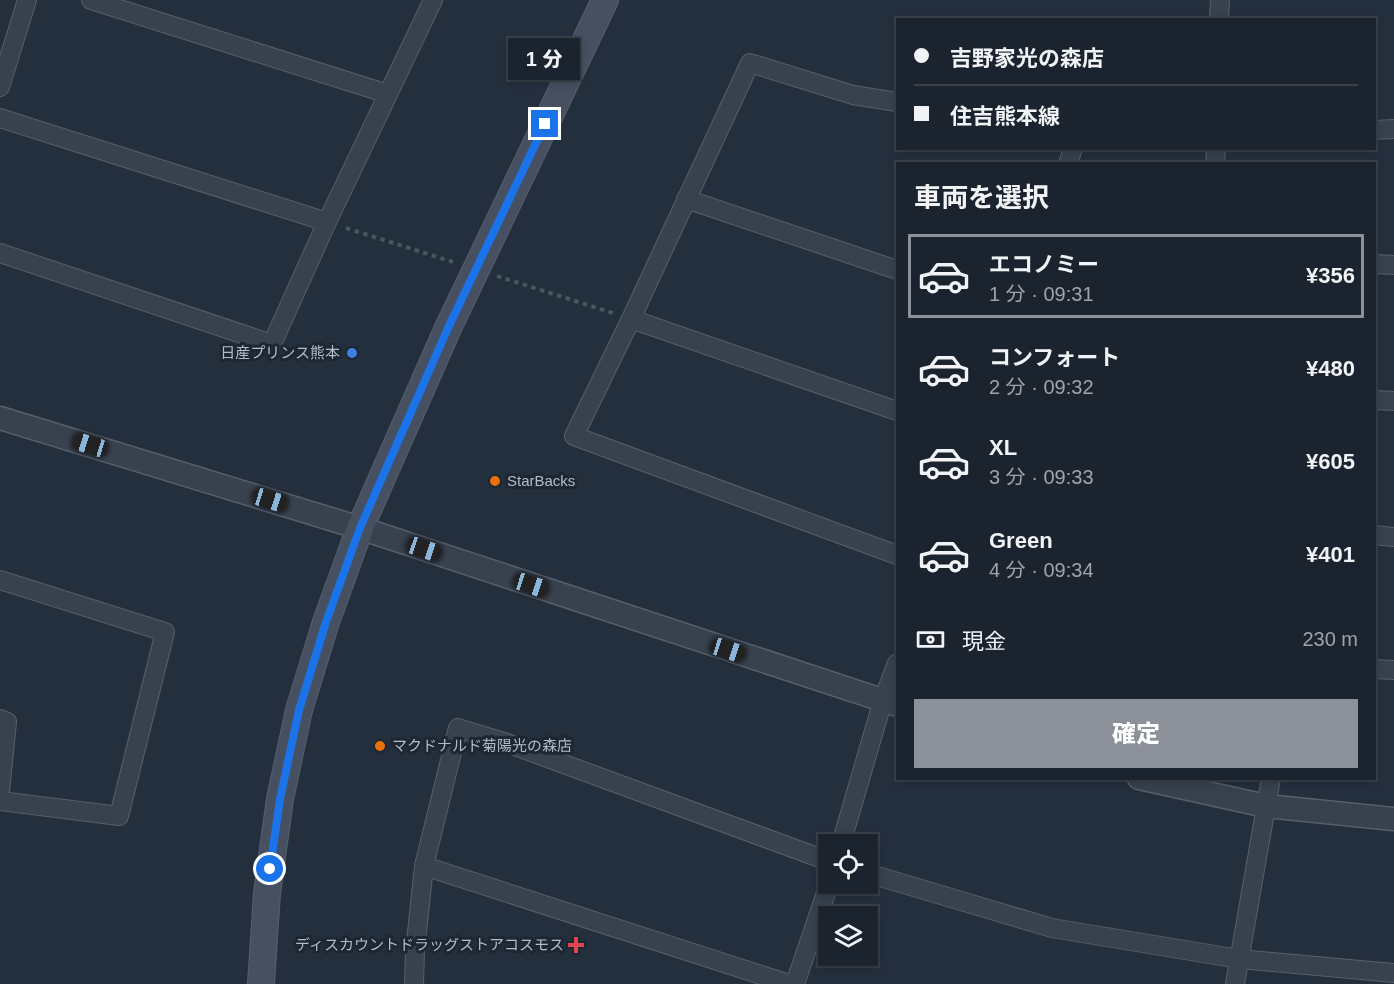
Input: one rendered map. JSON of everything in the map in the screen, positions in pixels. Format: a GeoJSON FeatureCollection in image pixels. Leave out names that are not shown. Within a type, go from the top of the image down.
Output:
{"type":"FeatureCollection","features":[{"type":"Feature","properties":{"kind":"main road"},"geometry":{"type":"LineString","coordinates":[[261,984],[267,893],[280,799],[299,710],[326,622],[360,528],[448,328],[605,0]]}},
{"type":"Feature","properties":{"kind":"street"},"geometry":{"type":"LineString","coordinates":[[0,87],[27,0]]}},
{"type":"Feature","properties":{"kind":"street"},"geometry":{"type":"LineString","coordinates":[[91,0],[388,94]]}},
{"type":"Feature","properties":{"kind":"street"},"geometry":{"type":"LineString","coordinates":[[0,253],[272,344],[327,222],[433,0]]}},
{"type":"Feature","properties":{"kind":"street"},"geometry":{"type":"LineString","coordinates":[[1219,18],[1220,0]]}},
{"type":"Feature","properties":{"kind":"street"},"geometry":{"type":"LineString","coordinates":[[896,102],[854,95],[750,63],[574,436],[896,555]]}},
{"type":"Feature","properties":{"kind":"street"},"geometry":{"type":"LineString","coordinates":[[0,118],[327,222]]}},
{"type":"Feature","properties":{"kind":"street"},"geometry":{"type":"LineString","coordinates":[[1376,130],[1394,129]]}},
{"type":"Feature","properties":{"kind":"street"},"geometry":{"type":"LineString","coordinates":[[687,200],[896,270]]}},
{"type":"Feature","properties":{"kind":"street"},"geometry":{"type":"LineString","coordinates":[[1376,264],[1394,265]]}},
{"type":"Feature","properties":{"kind":"street"},"geometry":{"type":"LineString","coordinates":[[631,319],[896,411]]}},
{"type":"Feature","properties":{"kind":"street"},"geometry":{"type":"LineString","coordinates":[[1376,400],[1394,401]]}},
{"type":"Feature","properties":{"kind":"street"},"geometry":{"type":"LineString","coordinates":[[0,418],[360,528],[890,703]]}},
{"type":"Feature","properties":{"kind":"street"},"geometry":{"type":"LineString","coordinates":[[1376,535],[1394,537]]}},
{"type":"Feature","properties":{"kind":"street"},"geometry":{"type":"LineString","coordinates":[[0,580],[165,632],[118,816],[0,801]]}},
{"type":"Feature","properties":{"kind":"street"},"geometry":{"type":"LineString","coordinates":[[844,834],[890,703],[896,669]]}},
{"type":"Feature","properties":{"kind":"street"},"geometry":{"type":"LineString","coordinates":[[1376,669],[1394,670]]}},
{"type":"Feature","properties":{"kind":"street"},"geometry":{"type":"LineString","coordinates":[[0,719],[7,722],[0,791]]}},
{"type":"Feature","properties":{"kind":"street"},"geometry":{"type":"LineString","coordinates":[[414,984],[424,866],[458,728],[504,742],[818,857]]}},
{"type":"Feature","properties":{"kind":"street"},"geometry":{"type":"LineString","coordinates":[[1148,780],[1266,806],[1394,819]]}},
{"type":"Feature","properties":{"kind":"street"},"geometry":{"type":"LineString","coordinates":[[1235,984],[1271,780]]}},
{"type":"Feature","properties":{"kind":"street"},"geometry":{"type":"LineString","coordinates":[[424,866],[789,984]]}},
{"type":"Feature","properties":{"kind":"street"},"geometry":{"type":"LineString","coordinates":[[878,876],[1052,928],[1239,959],[1394,973]]}},
{"type":"Feature","properties":{"kind":"street"},"geometry":{"type":"LineString","coordinates":[[795,984],[826,894]]}},
{"type":"Feature","properties":{"kind":"place","name":"日産プリンス熊本"},"geometry":{"type":"Point","coordinates":[352,353]}},
{"type":"Feature","properties":{"kind":"place","name":"StarBacks"},"geometry":{"type":"Point","coordinates":[495,481]}},
{"type":"Feature","properties":{"kind":"place","name":"マクドナルド菊陽光の森店"},"geometry":{"type":"Point","coordinates":[380,746]}},
{"type":"Feature","properties":{"kind":"place","name":"ディスカウントドラッグストアコスモス"},"geometry":{"type":"Point","coordinates":[576,945]}},
{"type":"Feature","properties":{"kind":"route"},"geometry":{"type":"LineString","coordinates":[[270,869],[280,799],[299,710],[326,622],[360,528],[448,328],[545,124]]}}]}
